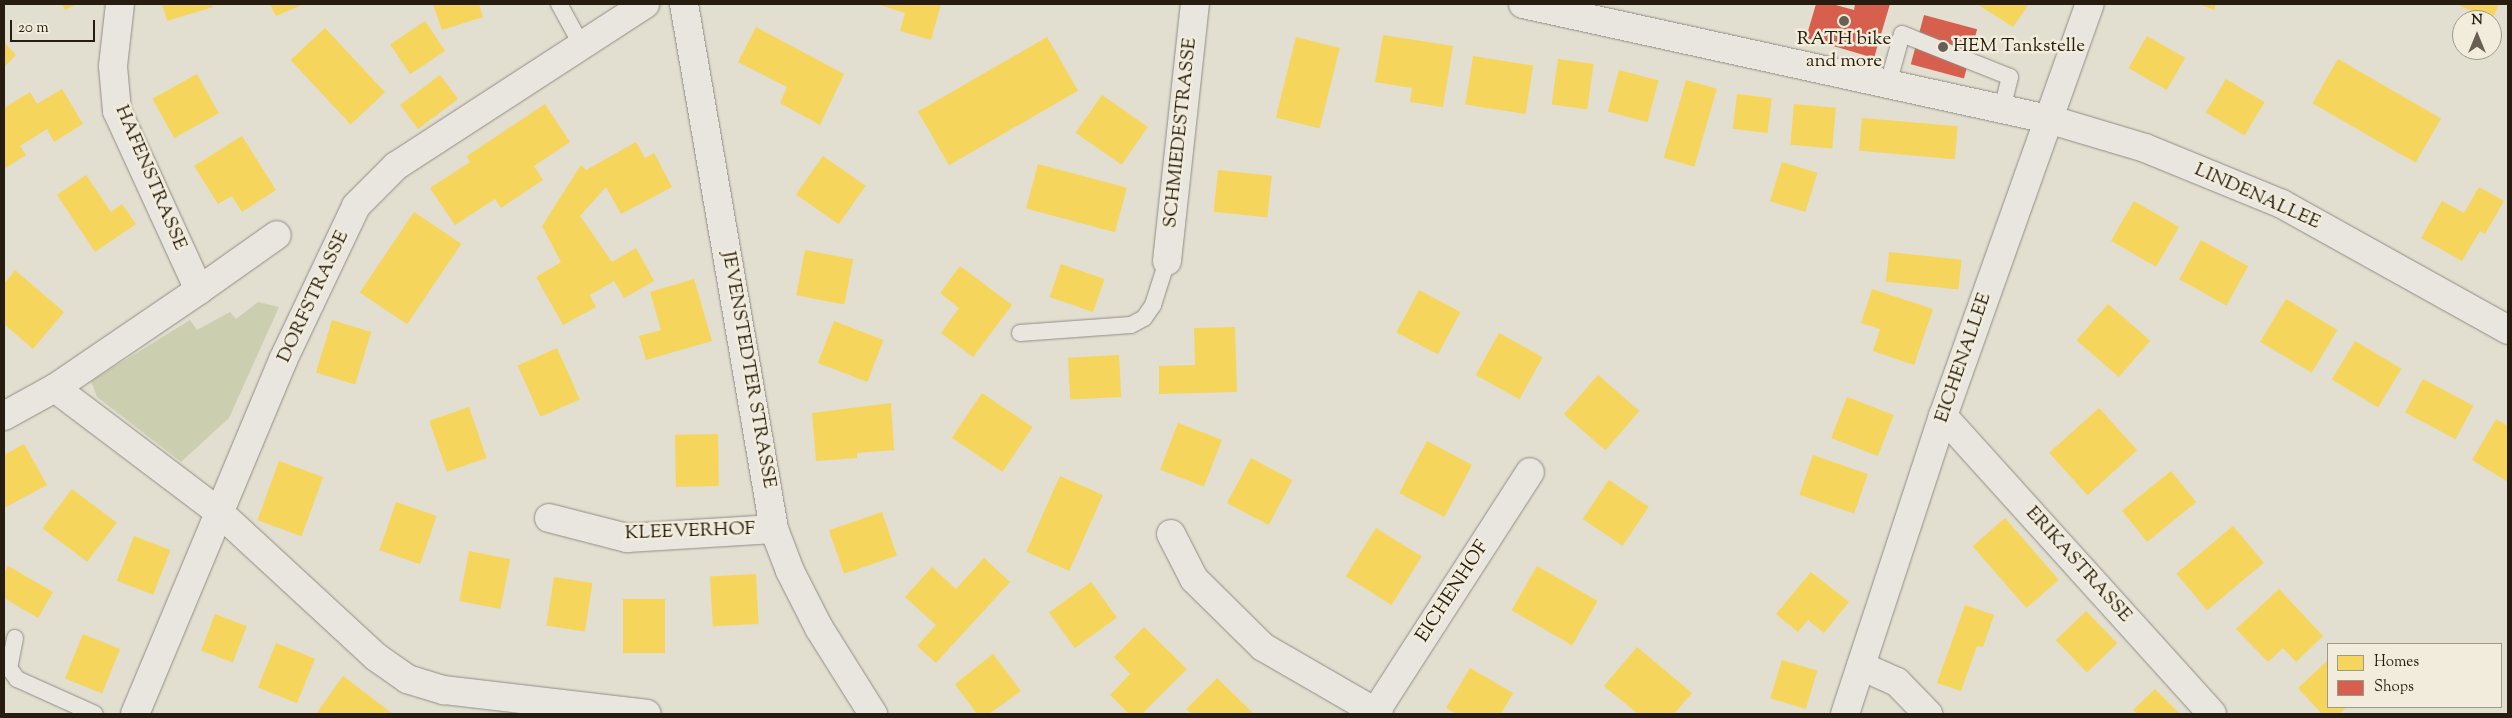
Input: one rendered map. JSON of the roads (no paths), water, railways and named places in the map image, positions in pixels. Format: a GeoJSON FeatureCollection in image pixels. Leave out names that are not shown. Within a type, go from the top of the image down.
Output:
{"type":"FeatureCollection","features":[{"type":"Feature","properties":{"kind":"street","name":"HAFENSTRASSE"},"geometry":{"type":"LineString","coordinates":[[120,4],[113,66],[117,111],[199,290]]}},
{"type":"Feature","properties":{"kind":"street","name":"DORFSTRASSE"},"geometry":{"type":"LineString","coordinates":[[135,714],[283,360],[356,206],[396,166],[645,4]]}},
{"type":"Feature","properties":{"kind":"street","name":"JEVENSTEDTER STRASSE"},"geometry":{"type":"LineString","coordinates":[[684,4],[774,529],[790,571],[820,628],[873,714]]}},
{"type":"Feature","properties":{"kind":"street","name":"SCHMIEDESTRASSE"},"geometry":{"type":"LineString","coordinates":[[1167,261],[1195,4]]}},
{"type":"Feature","properties":{"kind":"street"},"geometry":{"type":"LineString","coordinates":[[1524,4],[2048,119]]}},
{"type":"Feature","properties":{"kind":"street","name":"EICHENALLEE"},"geometry":{"type":"LineString","coordinates":[[1845,714],[1943,416],[2090,4]]}},
{"type":"Feature","properties":{"kind":"street","name":"LINDENALLEE"},"geometry":{"type":"LineString","coordinates":[[2048,119],[2145,148],[2282,204],[2508,330]]}},
{"type":"Feature","properties":{"kind":"street"},"geometry":{"type":"LineString","coordinates":[[4,416],[55,388],[277,235]]}},
{"type":"Feature","properties":{"kind":"street"},"geometry":{"type":"LineString","coordinates":[[55,388],[220,513],[376,657],[406,680],[444,690],[647,714]]}},
{"type":"Feature","properties":{"kind":"street","name":"ERIKASTRASSE"},"geometry":{"type":"LineString","coordinates":[[1943,416],[2212,714]]}},
{"type":"Feature","properties":{"kind":"street","name":"EICHENHOF"},"geometry":{"type":"LineString","coordinates":[[1172,534],[1194,579],[1263,647],[1378,713],[1530,472]]}},
{"type":"Feature","properties":{"kind":"street","name":"KLEEVERHOF"},"geometry":{"type":"LineString","coordinates":[[549,518],[627,538],[774,529]]}},
{"type":"Feature","properties":{"kind":"street"},"geometry":{"type":"LineString","coordinates":[[1861,666],[1896,682],[1928,714]]}},
{"type":"Feature","properties":{"kind":"lane"},"geometry":{"type":"LineString","coordinates":[[559,4],[581,44]]}},
{"type":"Feature","properties":{"kind":"lane"},"geometry":{"type":"LineString","coordinates":[[1888,84],[1902,34],[2010,77],[2002,109]]}},
{"type":"Feature","properties":{"kind":"lane"},"geometry":{"type":"LineString","coordinates":[[1020,334],[1131,326],[1144,318],[1153,305],[1167,261]]}},
{"type":"Feature","properties":{"kind":"lane"},"geometry":{"type":"LineString","coordinates":[[15,638],[9,668],[17,680],[94,714]]}},
{"type":"Feature","properties":{"kind":"place","name":"RATH bike and more"},"geometry":{"type":"Point","coordinates":[1844,21]}},
{"type":"Feature","properties":{"kind":"place","name":"HEM Tankstelle"},"geometry":{"type":"Point","coordinates":[1943,47]}}]}
